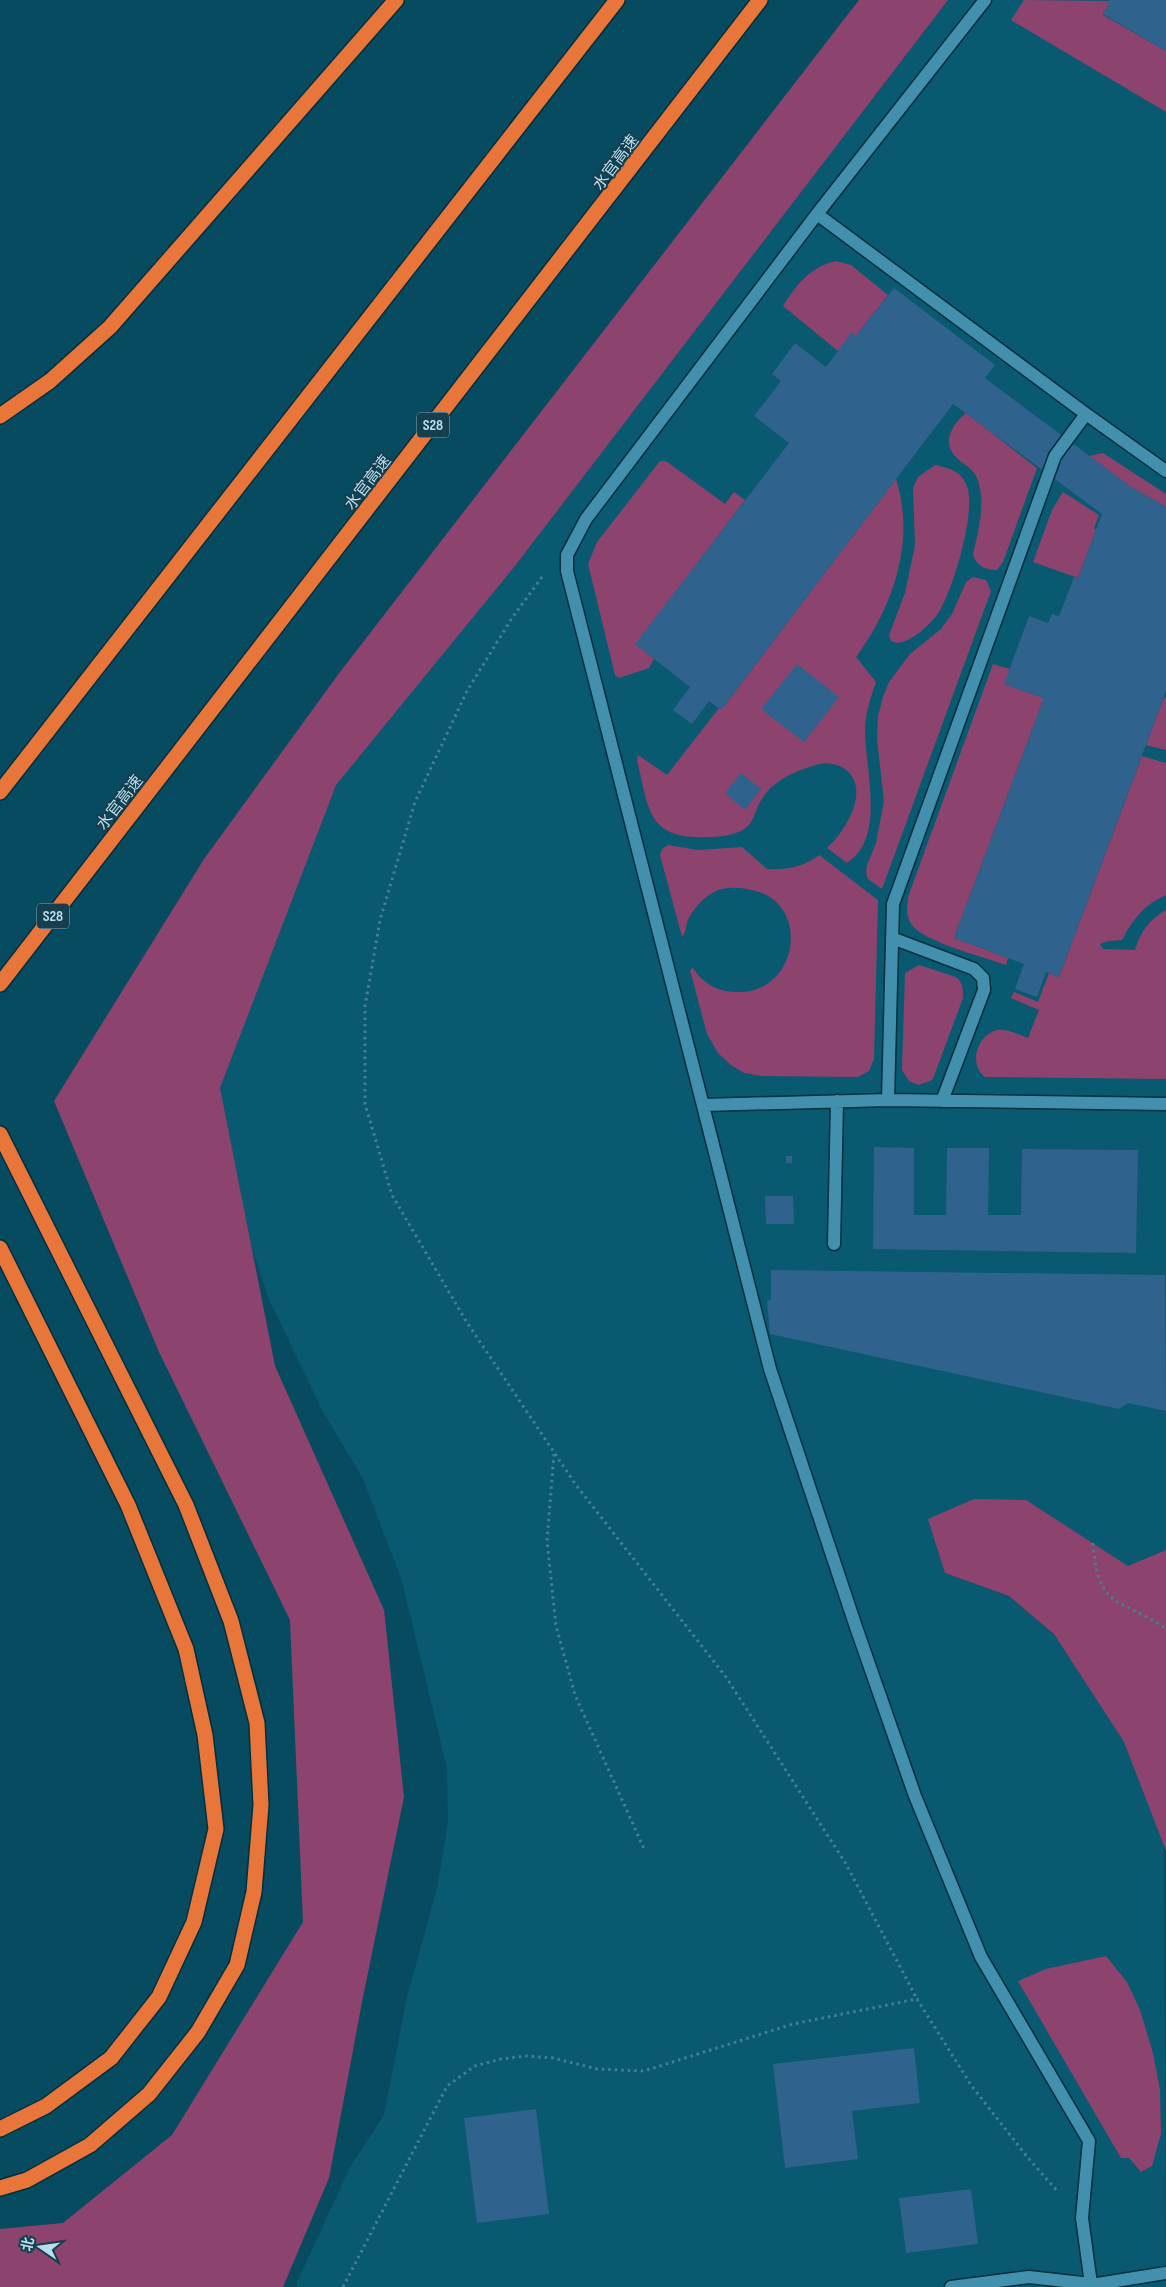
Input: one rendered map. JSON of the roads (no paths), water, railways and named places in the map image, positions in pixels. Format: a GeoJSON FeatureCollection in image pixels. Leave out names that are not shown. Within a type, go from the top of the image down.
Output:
{"type":"FeatureCollection","features":[{"type":"Feature","properties":{"kind":"highway"},"geometry":{"type":"LineString","coordinates":[[0,416],[50,381],[110,327],[396,0]]}},
{"type":"Feature","properties":{"kind":"highway"},"geometry":{"type":"LineString","coordinates":[[0,792],[617,0]]}},
{"type":"Feature","properties":{"kind":"highway","name":"水官高速"},"geometry":{"type":"LineString","coordinates":[[0,984],[760,0]]}},
{"type":"Feature","properties":{"kind":"highway"},"geometry":{"type":"LineString","coordinates":[[0,1134],[82,1294],[190,1514],[231,1621],[254,1714],[261,1805],[254,1892],[237,1965],[198,2032],[149,2094],[90,2145],[27,2180],[0,2188]]}},
{"type":"Feature","properties":{"kind":"highway"},"geometry":{"type":"LineString","coordinates":[[0,1248],[128,1505],[186,1648],[205,1735],[216,1830],[194,1922],[158,1997],[111,2058],[46,2106],[0,2130]]}},
{"type":"Feature","properties":{"kind":"lane"},"geometry":{"type":"LineString","coordinates":[[985,0],[817,214],[586,519],[567,555],[570,584],[770,1369],[856,1627],[916,1796],[981,1956],[1089,2141],[1082,2218],[1086,2286]]}},
{"type":"Feature","properties":{"kind":"lane"},"geometry":{"type":"LineString","coordinates":[[817,214],[1086,414],[1166,471]]}},
{"type":"Feature","properties":{"kind":"lane"},"geometry":{"type":"LineString","coordinates":[[888,1100],[893,904],[1055,456],[1086,414]]}},
{"type":"Feature","properties":{"kind":"lane"},"geometry":{"type":"LineString","coordinates":[[892,938],[974,969],[983,978],[984,990],[942,1101]]}},
{"type":"Feature","properties":{"kind":"lane"},"geometry":{"type":"LineString","coordinates":[[703,1105],[888,1100],[1166,1104]]}},
{"type":"Feature","properties":{"kind":"lane"},"geometry":{"type":"LineString","coordinates":[[834,1244],[837,1102]]}},
{"type":"Feature","properties":{"kind":"lane"},"geometry":{"type":"LineString","coordinates":[[951,2287],[1029,2277],[1086,2286],[1166,2273]]}}]}
